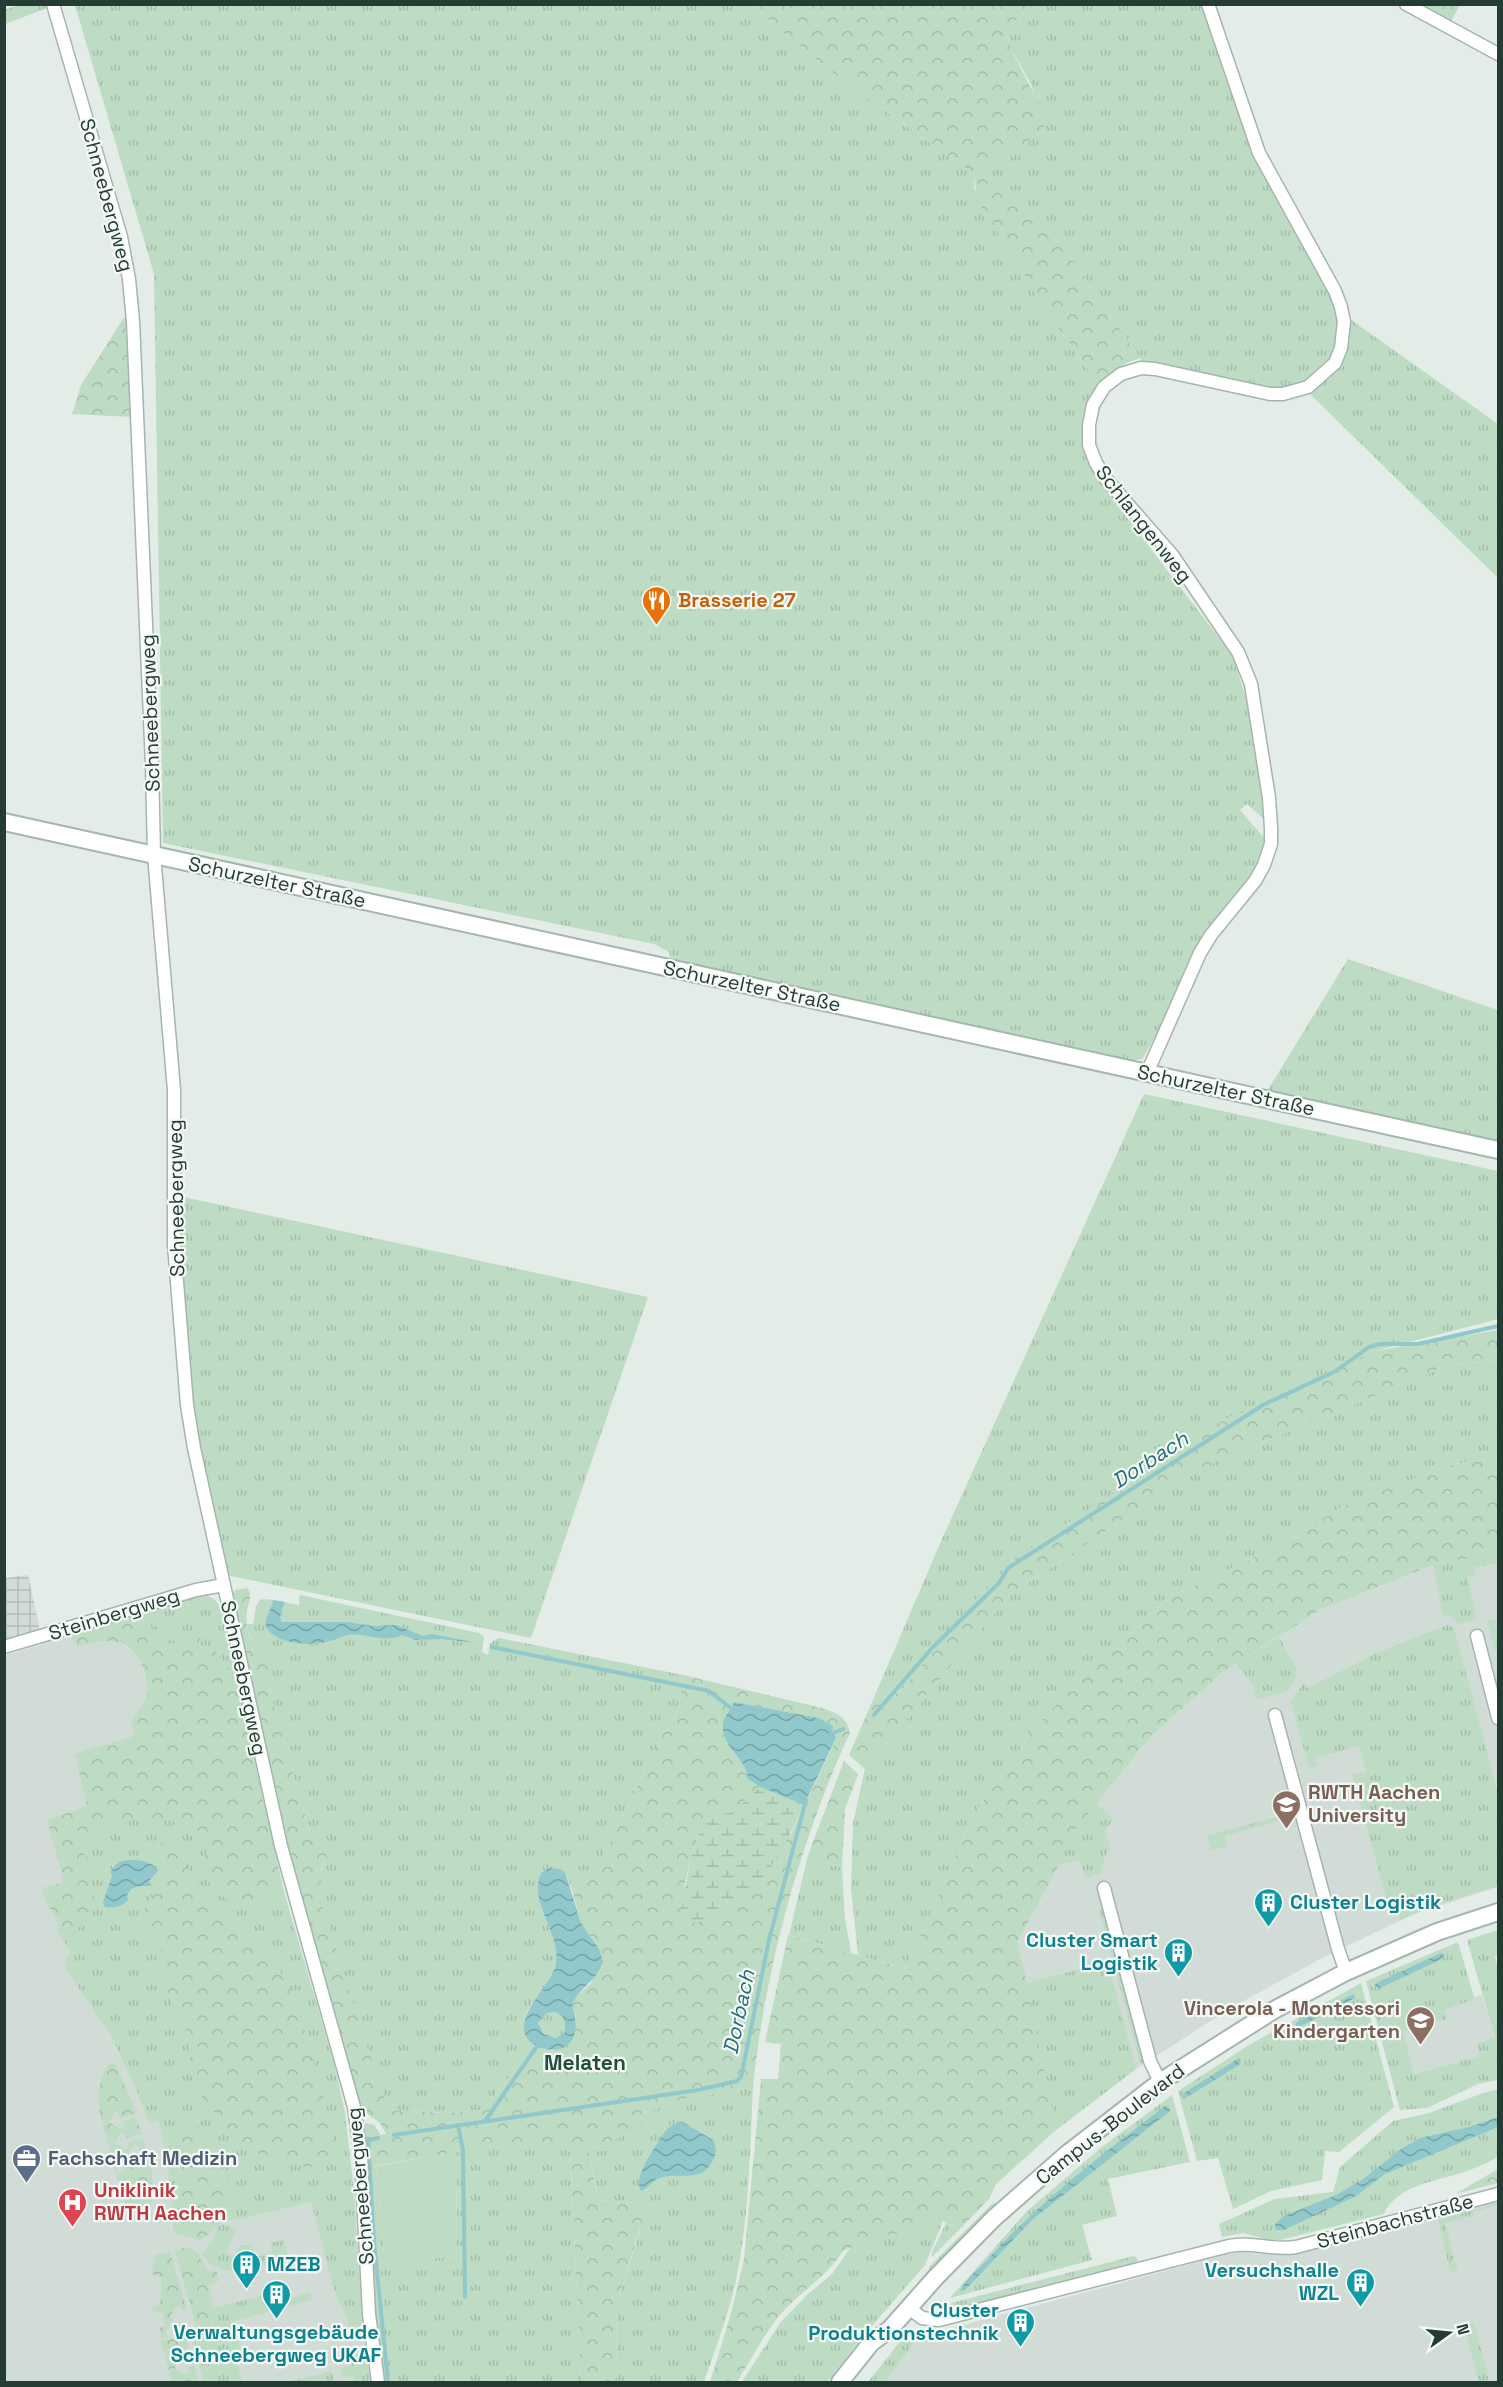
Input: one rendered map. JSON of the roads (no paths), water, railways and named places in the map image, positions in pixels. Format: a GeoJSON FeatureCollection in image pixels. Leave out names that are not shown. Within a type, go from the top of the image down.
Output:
{"type":"FeatureCollection","features":[{"type":"Feature","properties":{"kind":"street","name":"Schneebergweg"},"geometry":{"type":"LineString","coordinates":[[53,4],[121,237],[129,279],[145,576],[154,855],[174,1090],[174,1245],[187,1405],[194,1448],[281,1846],[354,2107],[361,2156],[369,2314],[378,2382]]}},
{"type":"Feature","properties":{"kind":"street","name":"Schlangenweg"},"geometry":{"type":"LineString","coordinates":[[1147,1073],[1200,953],[1211,935],[1256,880],[1264,865],[1271,844],[1269,798],[1251,684],[1238,652],[1173,556],[1106,479],[1096,463],[1089,445],[1089,425],[1093,405],[1104,387],[1121,374],[1141,368],[1270,394],[1297,391],[1322,376],[1335,363],[1344,335],[1341,307],[1335,291],[1259,153],[1208,4]]}},
{"type":"Feature","properties":{"kind":"street"},"geometry":{"type":"LineString","coordinates":[[1406,4],[1498,54]]}},
{"type":"Feature","properties":{"kind":"street","name":"Schurzelter Straße"},"geometry":{"type":"LineString","coordinates":[[4,822],[1498,1150]]}},
{"type":"Feature","properties":{"kind":"street","name":"Steinbergweg"},"geometry":{"type":"LineString","coordinates":[[4,1647],[195,1590],[224,1584]]}},
{"type":"Feature","properties":{"kind":"street"},"geometry":{"type":"LineString","coordinates":[[1477,1636],[1498,1718]]}},
{"type":"Feature","properties":{"kind":"street"},"geometry":{"type":"LineString","coordinates":[[1275,1715],[1346,1972]]}},
{"type":"Feature","properties":{"kind":"street"},"geometry":{"type":"LineString","coordinates":[[1104,1888],[1149,2061],[1160,2082]]}},
{"type":"Feature","properties":{"kind":"street","name":"Campus-Boulevard"},"geometry":{"type":"LineString","coordinates":[[840,2382],[871,2343],[890,2329],[966,2246],[1030,2185],[1100,2127],[1160,2082],[1275,2010],[1346,1972],[1418,1940],[1498,1912]]}},
{"type":"Feature","properties":{"kind":"street","name":"Steinbachstraße"},"geometry":{"type":"LineString","coordinates":[[909,2308],[922,2318],[939,2320],[1229,2246],[1251,2244],[1279,2250],[1498,2194]]}},
{"type":"Feature","properties":{"kind":"street","name":"Campus-Boulevard"},"geometry":{"type":"LineString","coordinates":[[853,2382],[878,2351],[890,2329]]}},
{"type":"Feature","properties":{"kind":"water"},"geometry":{"type":"Polygon","coordinates":[[[273,1600],[285,1602],[280,1614],[281,1622],[396,1625],[423,1636],[432,1634],[477,1643],[441,1639],[416,1640],[402,1635],[382,1638],[348,1635],[323,1643],[297,1643],[280,1639],[266,1627],[266,1619],[273,1600]]]}},
{"type":"Feature","properties":{"kind":"water"},"geometry":{"type":"Polygon","coordinates":[[[734,1702],[819,1718],[833,1726],[832,1733],[836,1738],[804,1805],[760,1787],[748,1779],[747,1772],[729,1746],[723,1732],[723,1723],[734,1702]]]}},
{"type":"Feature","properties":{"kind":"water"},"geometry":{"type":"Polygon","coordinates":[[[144,1861],[155,1867],[158,1871],[149,1881],[152,1886],[139,1886],[131,1889],[127,1895],[128,1900],[123,1904],[105,1907],[103,1902],[112,1876],[111,1871],[119,1862],[144,1861]]]}},
{"type":"Feature","properties":{"kind":"water"},"geometry":{"type":"Polygon","coordinates":[[[550,1868],[565,1872],[581,1923],[599,1949],[603,1962],[596,1975],[578,1994],[572,2006],[576,2024],[572,2040],[561,2049],[552,2050],[531,2043],[524,2029],[529,2010],[548,1981],[556,1963],[555,1944],[538,1892],[541,1873],[550,1868]],[[556,2012],[547,2013],[538,2023],[544,2034],[556,2038],[565,2032],[562,2016],[556,2012]]]}},
{"type":"Feature","properties":{"kind":"water"},"geometry":{"type":"Polygon","coordinates":[[[1441,1953],[1444,1958],[1380,1988],[1375,1987],[1376,1983],[1441,1953]]]}},
{"type":"Feature","properties":{"kind":"water"},"geometry":{"type":"Polygon","coordinates":[[[1354,1994],[1355,1998],[1297,2028],[1295,2026],[1297,2022],[1354,1994]]]}},
{"type":"Feature","properties":{"kind":"water"},"geometry":{"type":"Polygon","coordinates":[[[1239,2058],[1241,2060],[1239,2065],[1184,2099],[1182,2096],[1184,2093],[1239,2058]]]}},
{"type":"Feature","properties":{"kind":"water"},"geometry":{"type":"Polygon","coordinates":[[[1165,2106],[1169,2107],[1170,2111],[1033,2219],[965,2290],[960,2291],[1007,2238],[1050,2198],[1165,2106]]]}},
{"type":"Feature","properties":{"kind":"water"},"geometry":{"type":"Polygon","coordinates":[[[1498,2117],[1498,2127],[1385,2174],[1356,2196],[1284,2230],[1276,2230],[1275,2224],[1284,2216],[1336,2195],[1362,2180],[1401,2149],[1420,2138],[1469,2127],[1498,2117]]]}},
{"type":"Feature","properties":{"kind":"water"},"geometry":{"type":"Polygon","coordinates":[[[681,2121],[713,2140],[716,2149],[714,2158],[704,2172],[691,2176],[660,2178],[641,2191],[639,2185],[642,2170],[651,2154],[668,2128],[681,2121]]]}},
{"type":"Feature","properties":{"kind":"waterway","name":"Dorbach"},"geometry":{"type":"LineString","coordinates":[[874,1715],[933,1647],[999,1583],[1008,1568],[1263,1405],[1336,1371],[1369,1347],[1380,1344],[1418,1344],[1498,1326]]}},
{"type":"Feature","properties":{"kind":"waterway"},"geometry":{"type":"LineString","coordinates":[[492,1647],[709,1691],[731,1708]]}},
{"type":"Feature","properties":{"kind":"waterway","name":"Dorbach"},"geometry":{"type":"LineString","coordinates":[[829,1735],[843,1729]]}},
{"type":"Feature","properties":{"kind":"waterway","name":"Dorbach"},"geometry":{"type":"LineString","coordinates":[[394,2135],[698,2090],[737,2081],[741,2077],[769,1940],[806,1800]]}},
{"type":"Feature","properties":{"kind":"waterway"},"geometry":{"type":"LineString","coordinates":[[485,2121],[537,2046]]}},
{"type":"Feature","properties":{"kind":"waterway"},"geometry":{"type":"LineString","coordinates":[[458,2125],[463,2151],[465,2297]]}},
{"type":"Feature","properties":{"kind":"waterway","name":"Dorbach"},"geometry":{"type":"LineString","coordinates":[[378,2138],[368,2140],[374,2242],[388,2382]]}},
{"type":"Feature","properties":{"kind":"place","name":"Brasserie 27"},"geometry":{"type":"Point","coordinates":[657,626]}},
{"type":"Feature","properties":{"kind":"place","name":"RWTH Aachen University"},"geometry":{"type":"Point","coordinates":[1287,1830]}},
{"type":"Feature","properties":{"kind":"place","name":"Cluster Logistik"},"geometry":{"type":"Point","coordinates":[1269,1928]}},
{"type":"Feature","properties":{"kind":"place","name":"Cluster Smart Logistik"},"geometry":{"type":"Point","coordinates":[1179,1978]}},
{"type":"Feature","properties":{"kind":"place","name":"Vincerola - Montessori Kindergarten"},"geometry":{"type":"Point","coordinates":[1421,2046]}},
{"type":"Feature","properties":{"kind":"place","name":"Fachschaft Medizin"},"geometry":{"type":"Point","coordinates":[27,2184]}},
{"type":"Feature","properties":{"kind":"place","name":"Uniklinik RWTH Aachen"},"geometry":{"type":"Point","coordinates":[73,2228]}},
{"type":"Feature","properties":{"kind":"place","name":"MZEB"},"geometry":{"type":"Point","coordinates":[246,2290]}},
{"type":"Feature","properties":{"kind":"place","name":"Versuchshalle WZL"},"geometry":{"type":"Point","coordinates":[1360,2308]}},
{"type":"Feature","properties":{"kind":"place","name":"Verwaltungsgebäude Schneebergweg UKAF"},"geometry":{"type":"Point","coordinates":[276,2320]}},
{"type":"Feature","properties":{"kind":"place","name":"Cluster Produktionstechnik"},"geometry":{"type":"Point","coordinates":[1020,2348]}},
{"type":"Feature","properties":{"kind":"district","name":"Melaten"},"geometry":{"type":"Point","coordinates":[585,2063]}}]}
